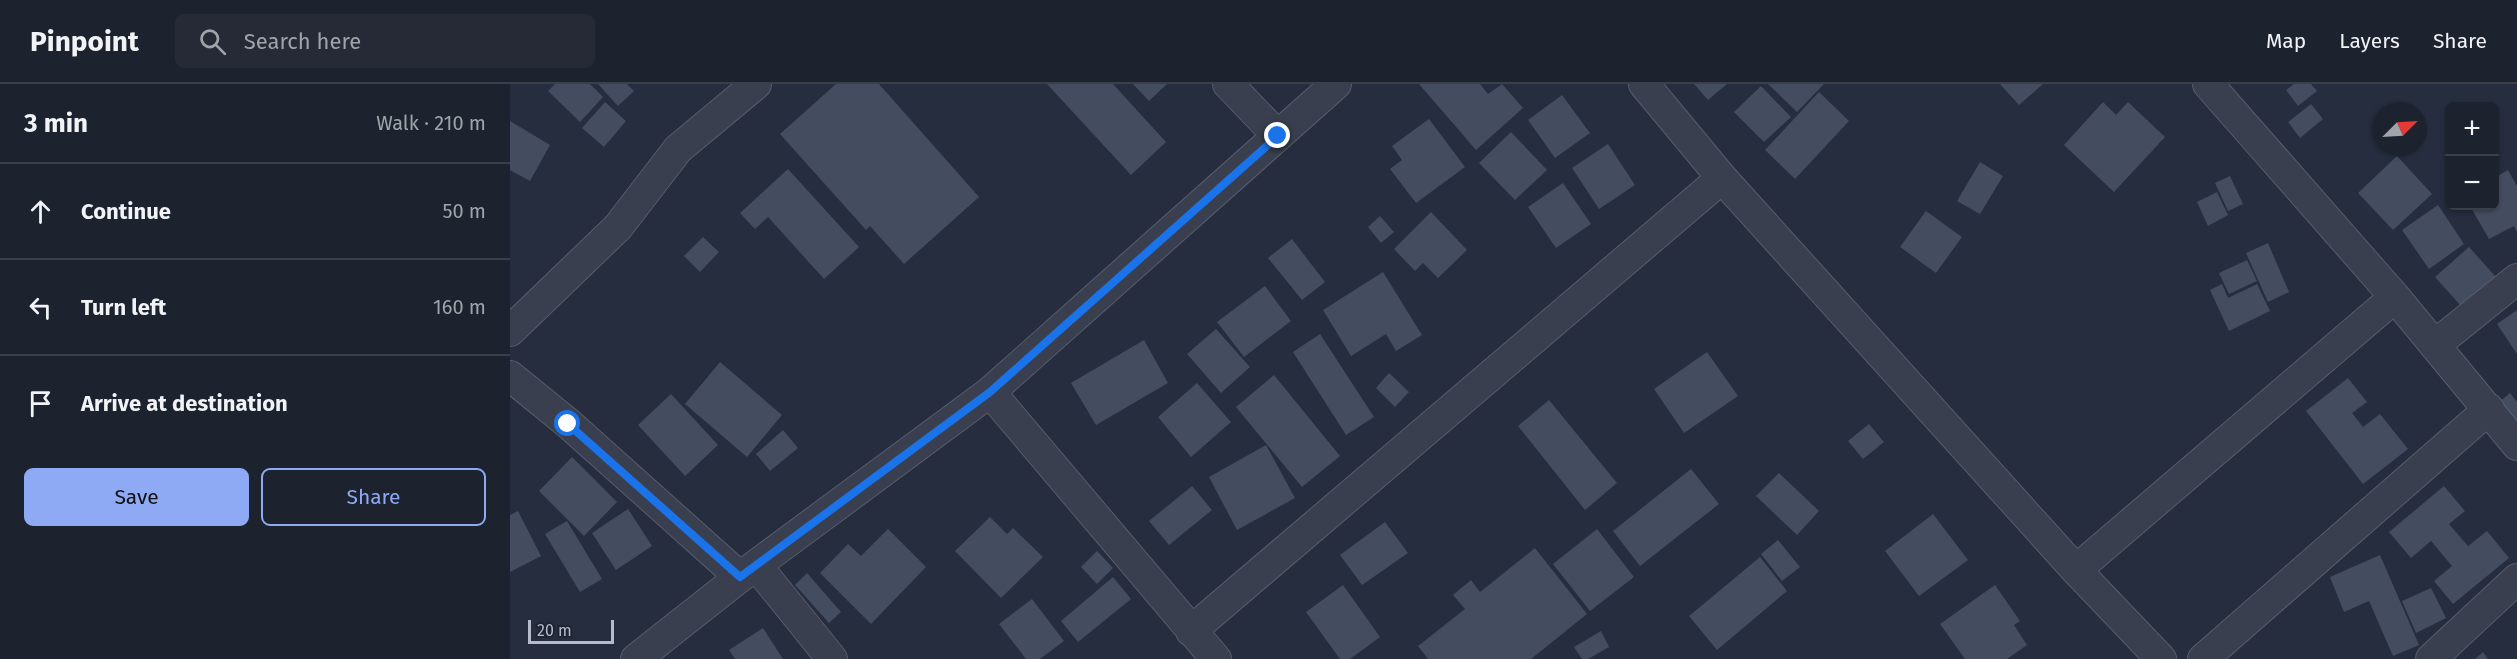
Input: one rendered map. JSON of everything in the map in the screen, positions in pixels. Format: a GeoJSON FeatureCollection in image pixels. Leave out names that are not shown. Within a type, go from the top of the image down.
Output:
{"type":"FeatureCollection","features":[{"type":"Feature","properties":{"kind":"street"},"geometry":{"type":"LineString","coordinates":[[510,331],[618,227],[678,149],[756,84]]}},
{"type":"Feature","properties":{"kind":"street"},"geometry":{"type":"LineString","coordinates":[[1228,84],[1278,136]]}},
{"type":"Feature","properties":{"kind":"street"},"geometry":{"type":"LineString","coordinates":[[636,659],[748,571],[990,392],[1336,84]]}},
{"type":"Feature","properties":{"kind":"street"},"geometry":{"type":"LineString","coordinates":[[1644,84],[1722,178],[2076,570],[2161,659]]}},
{"type":"Feature","properties":{"kind":"street"},"geometry":{"type":"LineString","coordinates":[[2208,84],[2395,297],[2517,445]]}},
{"type":"Feature","properties":{"kind":"street"},"geometry":{"type":"LineString","coordinates":[[1191,631],[1722,178]]}},
{"type":"Feature","properties":{"kind":"street"},"geometry":{"type":"LineString","coordinates":[[2435,345],[2517,279]]}},
{"type":"Feature","properties":{"kind":"street"},"geometry":{"type":"LineString","coordinates":[[2076,570],[2395,297]]}},
{"type":"Feature","properties":{"kind":"street"},"geometry":{"type":"LineString","coordinates":[[510,376],[748,571],[832,659]]}},
{"type":"Feature","properties":{"kind":"street"},"geometry":{"type":"LineString","coordinates":[[990,392],[1215,659]]}},
{"type":"Feature","properties":{"kind":"street"},"geometry":{"type":"LineString","coordinates":[[2203,659],[2489,409]]}},
{"type":"Feature","properties":{"kind":"street"},"geometry":{"type":"LineString","coordinates":[[2431,659],[2517,579]]}},
{"type":"Feature","properties":{"kind":"building"},"geometry":{"type":"Polygon","coordinates":[[[555,84],[590,84],[603,97],[580,122],[548,91],[555,84]]]}},
{"type":"Feature","properties":{"kind":"building"},"geometry":{"type":"Polygon","coordinates":[[[598,84],[627,84],[634,91],[618,106],[598,84]]]}},
{"type":"Feature","properties":{"kind":"building"},"geometry":{"type":"Polygon","coordinates":[[[836,84],[879,84],[979,197],[904,264],[870,226],[866,230],[780,134],[836,84]]]}},
{"type":"Feature","properties":{"kind":"building"},"geometry":{"type":"Polygon","coordinates":[[[1047,84],[1113,84],[1166,142],[1131,175],[1047,84]]]}},
{"type":"Feature","properties":{"kind":"building"},"geometry":{"type":"Polygon","coordinates":[[[1133,84],[1167,84],[1149,101],[1133,84]]]}},
{"type":"Feature","properties":{"kind":"building"},"geometry":{"type":"Polygon","coordinates":[[[1419,84],[1480,84],[1488,94],[1502,84],[1523,108],[1476,150],[1419,84]]]}},
{"type":"Feature","properties":{"kind":"building"},"geometry":{"type":"Polygon","coordinates":[[[1694,84],[1727,84],[1708,100],[1694,84]]]}},
{"type":"Feature","properties":{"kind":"building"},"geometry":{"type":"Polygon","coordinates":[[[1768,84],[1824,84],[1797,112],[1768,84]]]}},
{"type":"Feature","properties":{"kind":"building"},"geometry":{"type":"Polygon","coordinates":[[[2000,84],[2043,84],[2019,105],[2000,84]]]}},
{"type":"Feature","properties":{"kind":"building"},"geometry":{"type":"Polygon","coordinates":[[[2294,84],[2311,84],[2317,91],[2298,106],[2286,90],[2294,84]]]}},
{"type":"Feature","properties":{"kind":"building"},"geometry":{"type":"Polygon","coordinates":[[[1761,86],[1791,117],[1764,142],[1734,112],[1761,86]]]}},
{"type":"Feature","properties":{"kind":"building"},"geometry":{"type":"Polygon","coordinates":[[[1819,92],[1849,121],[1795,179],[1765,150],[1819,92]]]}},
{"type":"Feature","properties":{"kind":"building"},"geometry":{"type":"Polygon","coordinates":[[[1562,95],[1590,133],[1555,158],[1528,120],[1562,95]]]}},
{"type":"Feature","properties":{"kind":"building"},"geometry":{"type":"Polygon","coordinates":[[[605,102],[626,121],[604,147],[582,128],[605,102]]]}},
{"type":"Feature","properties":{"kind":"building"},"geometry":{"type":"Polygon","coordinates":[[[2103,102],[2116,115],[2128,102],[2165,137],[2114,192],[2064,145],[2103,102]]]}},
{"type":"Feature","properties":{"kind":"building"},"geometry":{"type":"Polygon","coordinates":[[[2311,104],[2323,119],[2300,138],[2288,122],[2311,104]]]}},
{"type":"Feature","properties":{"kind":"building"},"geometry":{"type":"Polygon","coordinates":[[[1429,119],[1465,167],[1416,203],[1390,169],[1402,160],[1392,146],[1429,119]]]}},
{"type":"Feature","properties":{"kind":"building"},"geometry":{"type":"Polygon","coordinates":[[[510,121],[550,145],[530,181],[510,170],[510,121]]]}},
{"type":"Feature","properties":{"kind":"building"},"geometry":{"type":"Polygon","coordinates":[[[1511,132],[1547,170],[1515,200],[1479,163],[1511,132]]]}},
{"type":"Feature","properties":{"kind":"building"},"geometry":{"type":"Polygon","coordinates":[[[1608,144],[1635,185],[1599,209],[1572,168],[1608,144]]]}},
{"type":"Feature","properties":{"kind":"building"},"geometry":{"type":"Polygon","coordinates":[[[2397,156],[2432,194],[2393,230],[2358,193],[2397,156]]]}},
{"type":"Feature","properties":{"kind":"building"},"geometry":{"type":"Polygon","coordinates":[[[1980,162],[2003,176],[1980,214],[1957,201],[1980,162]]]}},
{"type":"Feature","properties":{"kind":"building"},"geometry":{"type":"Polygon","coordinates":[[[788,169],[859,247],[824,279],[768,217],[755,229],[740,213],[788,169]]]}},
{"type":"Feature","properties":{"kind":"building"},"geometry":{"type":"Polygon","coordinates":[[[2508,170],[2517,186],[2517,232],[2514,226],[2489,239],[2472,210],[2499,210],[2499,175],[2508,170]]]}},
{"type":"Feature","properties":{"kind":"building"},"geometry":{"type":"Polygon","coordinates":[[[2230,176],[2243,204],[2228,211],[2215,183],[2230,176]]]}},
{"type":"Feature","properties":{"kind":"building"},"geometry":{"type":"Polygon","coordinates":[[[1563,183],[1591,224],[1556,248],[1528,207],[1563,183]]]}},
{"type":"Feature","properties":{"kind":"building"},"geometry":{"type":"Polygon","coordinates":[[[2217,192],[2228,215],[2208,226],[2197,202],[2217,192]]]}},
{"type":"Feature","properties":{"kind":"building"},"geometry":{"type":"Polygon","coordinates":[[[2438,205],[2464,244],[2429,269],[2402,230],[2438,205]]]}},
{"type":"Feature","properties":{"kind":"building"},"geometry":{"type":"Polygon","coordinates":[[[1926,211],[1962,237],[1936,273],[1900,247],[1926,211]]]}},
{"type":"Feature","properties":{"kind":"building"},"geometry":{"type":"Polygon","coordinates":[[[1431,212],[1467,250],[1438,278],[1423,263],[1415,271],[1394,249],[1431,212]]]}},
{"type":"Feature","properties":{"kind":"building"},"geometry":{"type":"Polygon","coordinates":[[[1380,216],[1394,232],[1381,243],[1368,227],[1380,216]]]}},
{"type":"Feature","properties":{"kind":"building"},"geometry":{"type":"Polygon","coordinates":[[[703,237],[719,252],[700,272],[684,256],[703,237]]]}},
{"type":"Feature","properties":{"kind":"building"},"geometry":{"type":"Polygon","coordinates":[[[1292,239],[1325,282],[1302,300],[1268,258],[1292,239]]]}},
{"type":"Feature","properties":{"kind":"building"},"geometry":{"type":"Polygon","coordinates":[[[2268,243],[2289,292],[2268,302],[2246,253],[2268,243]]]}},
{"type":"Feature","properties":{"kind":"building"},"geometry":{"type":"Polygon","coordinates":[[[2469,247],[2504,286],[2470,316],[2435,277],[2469,247]]]}},
{"type":"Feature","properties":{"kind":"building"},"geometry":{"type":"Polygon","coordinates":[[[2247,260],[2257,281],[2229,294],[2219,273],[2247,260]]]}},
{"type":"Feature","properties":{"kind":"building"},"geometry":{"type":"Polygon","coordinates":[[[1383,272],[1422,335],[1396,351],[1386,334],[1351,356],[1323,310],[1383,272]]]}},
{"type":"Feature","properties":{"kind":"building"},"geometry":{"type":"Polygon","coordinates":[[[2222,284],[2228,298],[2257,284],[2270,311],[2229,331],[2210,290],[2222,284]]]}},
{"type":"Feature","properties":{"kind":"building"},"geometry":{"type":"Polygon","coordinates":[[[1265,286],[1291,321],[1244,357],[1217,322],[1265,286]]]}},
{"type":"Feature","properties":{"kind":"building"},"geometry":{"type":"Polygon","coordinates":[[[2517,310],[2517,354],[2497,324],[2517,310]]]}},
{"type":"Feature","properties":{"kind":"building"},"geometry":{"type":"Polygon","coordinates":[[[1216,329],[1250,367],[1221,393],[1187,354],[1216,329]]]}},
{"type":"Feature","properties":{"kind":"building"},"geometry":{"type":"Polygon","coordinates":[[[1320,334],[1374,417],[1346,435],[1293,352],[1320,334]]]}},
{"type":"Feature","properties":{"kind":"building"},"geometry":{"type":"Polygon","coordinates":[[[1144,340],[1168,383],[1096,425],[1071,383],[1144,340]]]}},
{"type":"Feature","properties":{"kind":"building"},"geometry":{"type":"Polygon","coordinates":[[[1707,352],[1738,396],[1684,433],[1654,389],[1707,352]]]}},
{"type":"Feature","properties":{"kind":"building"},"geometry":{"type":"Polygon","coordinates":[[[720,362],[782,415],[747,457],[685,404],[720,362]]]}},
{"type":"Feature","properties":{"kind":"building"},"geometry":{"type":"Polygon","coordinates":[[[1389,373],[1409,392],[1395,407],[1376,388],[1389,373]]]}},
{"type":"Feature","properties":{"kind":"building"},"geometry":{"type":"Polygon","coordinates":[[[1274,375],[1340,456],[1302,487],[1236,407],[1274,375]]]}},
{"type":"Feature","properties":{"kind":"building"},"geometry":{"type":"Polygon","coordinates":[[[2348,378],[2367,402],[2352,413],[2363,427],[2380,414],[2408,449],[2363,484],[2306,411],[2348,378]]]}},
{"type":"Feature","properties":{"kind":"building"},"geometry":{"type":"Polygon","coordinates":[[[1197,383],[1231,422],[1191,457],[1158,417],[1197,383]]]}},
{"type":"Feature","properties":{"kind":"building"},"geometry":{"type":"Polygon","coordinates":[[[2510,393],[2517,402],[2517,427],[2496,405],[2510,393]]]}},
{"type":"Feature","properties":{"kind":"building"},"geometry":{"type":"Polygon","coordinates":[[[671,394],[718,445],[685,476],[638,425],[671,394]]]}},
{"type":"Feature","properties":{"kind":"building"},"geometry":{"type":"Polygon","coordinates":[[[1549,400],[1617,483],[1585,510],[1518,426],[1549,400]]]}},
{"type":"Feature","properties":{"kind":"building"},"geometry":{"type":"Polygon","coordinates":[[[1869,424],[1884,442],[1863,459],[1848,441],[1869,424]]]}},
{"type":"Feature","properties":{"kind":"building"},"geometry":{"type":"Polygon","coordinates":[[[783,430],[798,448],[770,471],[756,454],[783,430]]]}},
{"type":"Feature","properties":{"kind":"building"},"geometry":{"type":"Polygon","coordinates":[[[1266,445],[1295,498],[1237,530],[1209,477],[1266,445]]]}},
{"type":"Feature","properties":{"kind":"building"},"geometry":{"type":"Polygon","coordinates":[[[572,457],[617,502],[584,536],[539,491],[572,457]]]}},
{"type":"Feature","properties":{"kind":"building"},"geometry":{"type":"Polygon","coordinates":[[[1691,469],[1719,504],[1640,566],[1613,531],[1691,469]]]}},
{"type":"Feature","properties":{"kind":"building"},"geometry":{"type":"Polygon","coordinates":[[[1779,473],[1819,511],[1797,535],[1756,496],[1779,473]]]}},
{"type":"Feature","properties":{"kind":"building"},"geometry":{"type":"Polygon","coordinates":[[[1192,486],[1212,510],[1169,545],[1149,521],[1192,486]]]}},
{"type":"Feature","properties":{"kind":"building"},"geometry":{"type":"Polygon","coordinates":[[[2444,486],[2465,511],[2449,524],[2468,546],[2487,531],[2509,558],[2453,604],[2434,581],[2452,566],[2431,541],[2411,558],[2389,532],[2444,486]]]}},
{"type":"Feature","properties":{"kind":"building"},"geometry":{"type":"Polygon","coordinates":[[[628,509],[652,546],[616,570],[592,533],[628,509]]]}},
{"type":"Feature","properties":{"kind":"building"},"geometry":{"type":"Polygon","coordinates":[[[518,511],[541,556],[510,572],[510,515],[518,511]]]}},
{"type":"Feature","properties":{"kind":"building"},"geometry":{"type":"Polygon","coordinates":[[[1933,514],[1968,560],[1919,596],[1885,551],[1933,514]]]}},
{"type":"Feature","properties":{"kind":"building"},"geometry":{"type":"Polygon","coordinates":[[[990,517],[1007,534],[1013,528],[1043,557],[1001,598],[955,551],[990,517]]]}},
{"type":"Feature","properties":{"kind":"building"},"geometry":{"type":"Polygon","coordinates":[[[567,521],[602,579],[580,592],[545,534],[567,521]]]}},
{"type":"Feature","properties":{"kind":"building"},"geometry":{"type":"Polygon","coordinates":[[[1385,522],[1408,553],[1362,585],[1340,555],[1385,522]]]}},
{"type":"Feature","properties":{"kind":"building"},"geometry":{"type":"Polygon","coordinates":[[[888,529],[926,567],[871,624],[820,573],[848,544],[861,556],[888,529]]]}},
{"type":"Feature","properties":{"kind":"building"},"geometry":{"type":"Polygon","coordinates":[[[1597,529],[1634,577],[1590,611],[1553,564],[1597,529]]]}},
{"type":"Feature","properties":{"kind":"building"},"geometry":{"type":"Polygon","coordinates":[[[1778,540],[1800,567],[1782,581],[1761,554],[1778,540]]]}},
{"type":"Feature","properties":{"kind":"building"},"geometry":{"type":"Polygon","coordinates":[[[1535,548],[1587,614],[1531,659],[1428,659],[1418,646],[1465,609],[1453,595],[1471,580],[1480,592],[1535,548]]]}},
{"type":"Feature","properties":{"kind":"building"},"geometry":{"type":"Polygon","coordinates":[[[1097,551],[1113,568],[1097,584],[1081,567],[1097,551]]]}},
{"type":"Feature","properties":{"kind":"building"},"geometry":{"type":"Polygon","coordinates":[[[2380,555],[2419,645],[2393,656],[2369,601],[2344,612],[2330,577],[2380,555]]]}},
{"type":"Feature","properties":{"kind":"building"},"geometry":{"type":"Polygon","coordinates":[[[1760,557],[1787,591],[1717,650],[1689,616],[1760,557]]]}},
{"type":"Feature","properties":{"kind":"building"},"geometry":{"type":"Polygon","coordinates":[[[807,573],[841,612],[829,623],[795,585],[807,573]]]}},
{"type":"Feature","properties":{"kind":"building"},"geometry":{"type":"Polygon","coordinates":[[[1113,577],[1131,599],[1078,642],[1061,621],[1113,577]]]}},
{"type":"Feature","properties":{"kind":"building"},"geometry":{"type":"Polygon","coordinates":[[[1343,585],[1380,637],[1350,659],[1340,659],[1306,612],[1343,585]]]}},
{"type":"Feature","properties":{"kind":"building"},"geometry":{"type":"Polygon","coordinates":[[[1995,585],[2020,621],[2014,625],[2027,645],[2007,659],[1965,659],[1940,624],[1995,585]]]}},
{"type":"Feature","properties":{"kind":"building"},"geometry":{"type":"Polygon","coordinates":[[[2431,588],[2446,618],[2416,633],[2402,601],[2431,588]]]}},
{"type":"Feature","properties":{"kind":"building"},"geometry":{"type":"Polygon","coordinates":[[[1032,599],[1064,641],[1040,659],[1026,659],[999,624],[1032,599]]]}},
{"type":"Feature","properties":{"kind":"building"},"geometry":{"type":"Polygon","coordinates":[[[763,628],[783,659],[735,659],[729,650],[763,628]]]}},
{"type":"Feature","properties":{"kind":"building"},"geometry":{"type":"Polygon","coordinates":[[[1601,631],[1609,647],[1588,659],[1582,659],[1574,647],[1601,631]]]}},
{"type":"Feature","properties":{"kind":"building"},"geometry":{"type":"Polygon","coordinates":[[[2483,652],[2488,659],[2475,659],[2483,652]]]}},
{"type":"Feature","properties":{"kind":"route"},"geometry":{"type":"LineString","coordinates":[[568,424],[740,577],[990,392],[1278,136]]}}]}
